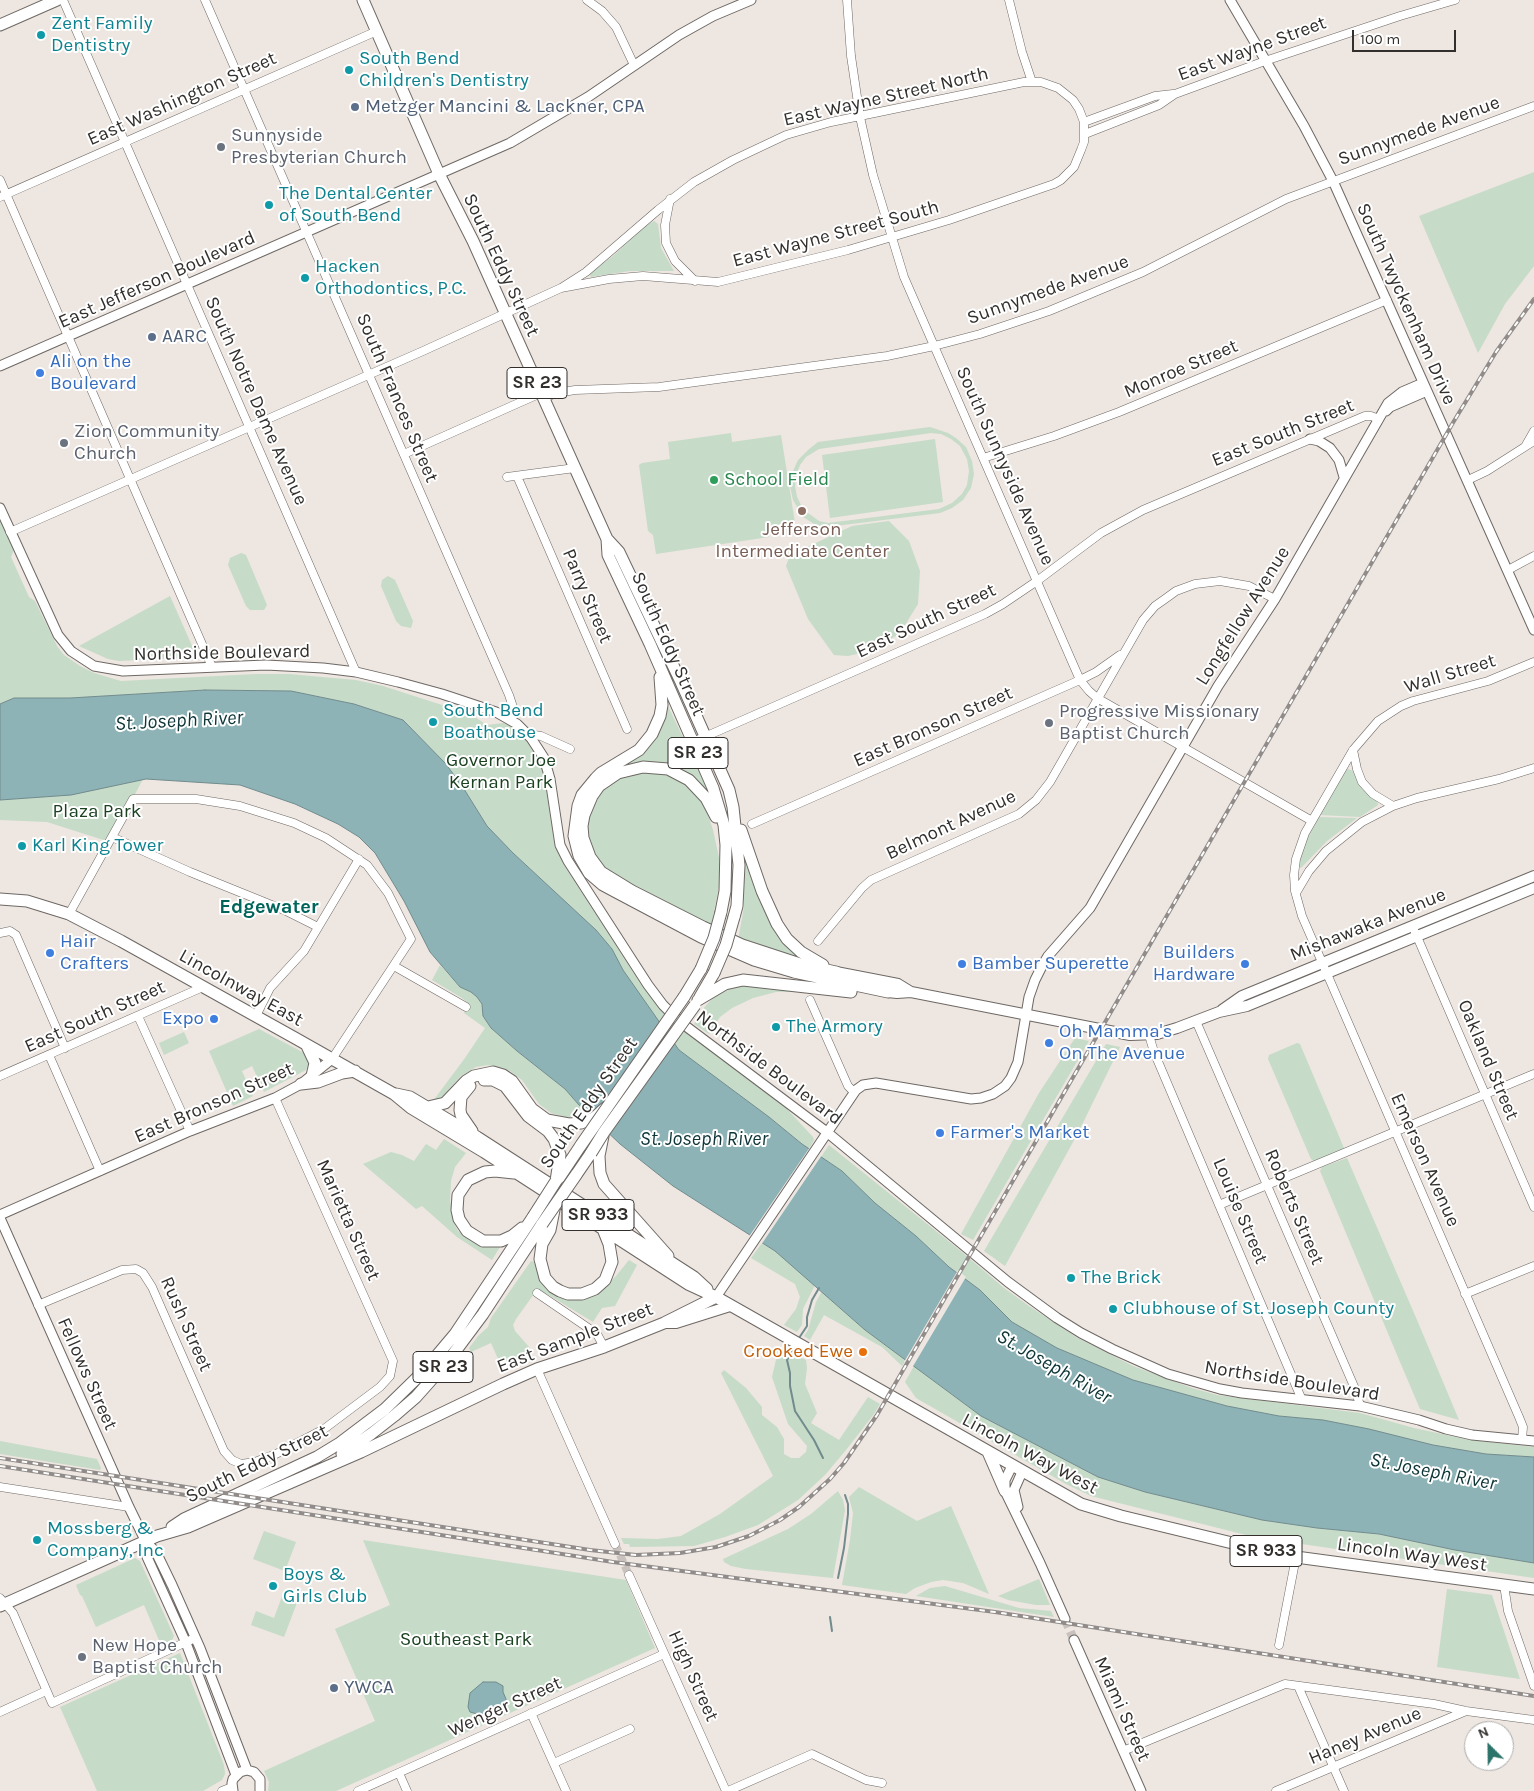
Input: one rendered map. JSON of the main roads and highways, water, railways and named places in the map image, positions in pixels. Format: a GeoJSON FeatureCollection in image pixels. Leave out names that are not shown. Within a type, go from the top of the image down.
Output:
{"type":"FeatureCollection","features":[{"type":"Feature","properties":{"kind":"main road"},"geometry":{"type":"LineString","coordinates":[[0,25],[57,0]]}},
{"type":"Feature","properties":{"kind":"main road","name":"South Eddy Street"},"geometry":{"type":"LineString","coordinates":[[158,1536],[184,1519],[317,1457],[348,1438],[385,1409],[423,1372],[455,1334],[556,1181],[562,1166],[581,1145],[684,997],[701,969],[714,938],[726,884],[726,846],[719,804],[659,664],[608,555],[606,539],[575,468],[473,241],[440,174],[363,0]]}},
{"type":"Feature","properties":{"kind":"main road","name":"South Eddy Street"},"geometry":{"type":"LineString","coordinates":[[306,1474],[372,1434],[416,1397],[464,1341],[546,1227],[556,1204],[576,1174],[595,1154],[604,1132],[697,1003],[714,973],[726,945],[737,906],[739,865],[733,807],[723,774],[619,552],[606,539]]}},
{"type":"Feature","properties":{"kind":"main road"},"geometry":{"type":"LineString","coordinates":[[659,664],[662,704],[660,716],[652,734],[639,750],[601,773],[582,795],[578,806],[574,836],[579,856],[589,872],[603,885],[616,892],[701,936],[754,960],[803,974],[888,992]]}},
{"type":"Feature","properties":{"kind":"main road"},"geometry":{"type":"LineString","coordinates":[[726,846],[712,808],[706,798],[689,780],[668,769],[643,767],[618,773],[599,786],[592,796],[584,815],[582,826],[583,838],[590,857],[601,872],[613,880],[742,945],[808,966],[836,972]]}},
{"type":"Feature","properties":{"kind":"main road"},"geometry":{"type":"LineString","coordinates":[[733,807],[753,868],[777,924],[787,939],[801,952],[836,972]]}},
{"type":"Feature","properties":{"kind":"main road","name":"Mishawaka Avenue"},"geometry":{"type":"LineString","coordinates":[[1219,1012],[1242,996],[1534,876]]}},
{"type":"Feature","properties":{"kind":"main road","name":"Mishawaka Avenue"},"geometry":{"type":"LineString","coordinates":[[888,992],[911,992],[1130,1035],[1149,1035],[1165,1032],[1219,1012],[1246,1006],[1534,888]]}},
{"type":"Feature","properties":{"kind":"main road","name":"Lincolnway East"},"geometry":{"type":"LineString","coordinates":[[0,899],[27,901],[69,914],[307,1044],[394,1094]]}},
{"type":"Feature","properties":{"kind":"main road","name":"Mishawaka Avenue"},"geometry":{"type":"LineString","coordinates":[[836,972],[898,984],[911,992]]}},
{"type":"Feature","properties":{"kind":"main road"},"geometry":{"type":"LineString","coordinates":[[697,1003],[725,984],[744,980],[852,992],[888,992]]}},
{"type":"Feature","properties":{"kind":"main road"},"geometry":{"type":"LineString","coordinates":[[307,1044],[315,1063],[312,1076]]}},
{"type":"Feature","properties":{"kind":"main road"},"geometry":{"type":"LineString","coordinates":[[301,1084],[318,1082],[342,1073],[355,1071]]}},
{"type":"Feature","properties":{"kind":"main road"},"geometry":{"type":"LineString","coordinates":[[428,1107],[445,1103],[466,1081],[474,1076],[493,1072],[504,1075],[512,1081],[532,1109],[540,1116],[555,1122],[581,1123],[594,1118],[608,1105]]}},
{"type":"Feature","properties":{"kind":"main road","name":"SR 933"},"geometry":{"type":"LineString","coordinates":[[477,1137],[462,1115],[461,1097],[471,1085],[479,1081],[493,1080],[505,1086],[528,1116],[548,1131],[558,1147],[562,1166]]}},
{"type":"Feature","properties":{"kind":"main road","name":"Lincoln Way West"},"geometry":{"type":"LineString","coordinates":[[394,1094],[410,1097],[477,1137],[694,1277],[716,1298]]}},
{"type":"Feature","properties":{"kind":"main road","name":"Lincoln Way West"},"geometry":{"type":"LineString","coordinates":[[394,1094],[411,1108],[518,1174],[688,1284],[795,1342],[1075,1501],[1099,1510],[1296,1557],[1534,1589]]}},
{"type":"Feature","properties":{"kind":"main road"},"geometry":{"type":"LineString","coordinates":[[595,1154],[604,1184],[664,1250],[673,1264]]}},
{"type":"Feature","properties":{"kind":"main road"},"geometry":{"type":"LineString","coordinates":[[518,1174],[494,1171],[485,1172],[468,1180],[458,1195],[457,1210],[459,1219],[467,1232],[490,1242],[501,1241],[512,1236],[531,1220]]}},
{"type":"Feature","properties":{"kind":"main road"},"geometry":{"type":"LineString","coordinates":[[546,1227],[540,1254],[543,1273],[553,1287],[575,1295],[589,1293],[595,1289],[601,1284],[608,1273],[612,1262],[611,1252],[603,1229]]}},
{"type":"Feature","properties":{"kind":"main road","name":"East Sample Street"},"geometry":{"type":"LineString","coordinates":[[2,1603],[158,1536],[188,1527],[405,1431],[537,1369],[604,1347],[664,1323],[716,1298]]}},
{"type":"Feature","properties":{"kind":"main road"},"geometry":{"type":"LineString","coordinates":[[664,1323],[676,1323],[730,1306]]}},
{"type":"Feature","properties":{"kind":"main road"},"geometry":{"type":"LineString","coordinates":[[988,1452],[1005,1491]]}},
{"type":"Feature","properties":{"kind":"water","name":"St. Joseph River"},"geometry":{"type":"Polygon","coordinates":[[[205,690],[291,691],[354,704],[403,720],[446,764],[487,826],[513,853],[596,930],[612,949],[623,970],[679,1050],[802,1144],[842,1171],[875,1203],[916,1236],[949,1267],[980,1290],[1012,1322],[1057,1348],[1133,1380],[1227,1406],[1279,1416],[1323,1420],[1433,1445],[1486,1454],[1534,1457],[1534,1563],[1455,1550],[1379,1534],[1262,1520],[1145,1492],[1098,1477],[981,1416],[865,1330],[775,1251],[673,1186],[620,1144],[565,1089],[491,1028],[483,1016],[482,1004],[477,997],[460,987],[430,952],[404,901],[375,853],[359,837],[338,824],[295,804],[240,785],[146,779],[71,795],[0,800],[0,704],[14,698],[70,698],[205,690]]]}},
{"type":"Feature","properties":{"kind":"water"},"geometry":{"type":"Polygon","coordinates":[[[483,1682],[496,1682],[503,1686],[506,1699],[504,1710],[488,1717],[470,1712],[468,1707],[470,1693],[483,1682]]]}},
{"type":"Feature","properties":{"kind":"waterway"},"geometry":{"type":"LineString","coordinates":[[799,1338],[807,1326],[807,1317],[812,1300],[819,1288]]}},
{"type":"Feature","properties":{"kind":"waterway"},"geometry":{"type":"LineString","coordinates":[[794,1347],[787,1360],[795,1411],[823,1458]]}},
{"type":"Feature","properties":{"kind":"waterway"},"geometry":{"type":"LineString","coordinates":[[838,1578],[848,1514],[848,1504],[845,1495]]}},
{"type":"Feature","properties":{"kind":"waterway"},"geometry":{"type":"LineString","coordinates":[[830,1617],[832,1631]]}},
{"type":"Feature","properties":{"kind":"tunnel"},"geometry":{"type":"LineString","coordinates":[[615,1544],[629,1575]]}},
{"type":"Feature","properties":{"kind":"tunnel"},"geometry":{"type":"LineString","coordinates":[[1065,1619],[1074,1640]]}},
{"type":"Feature","properties":{"kind":"railway"},"geometry":{"type":"LineString","coordinates":[[0,1458],[590,1550],[636,1555],[680,1553],[716,1547],[749,1536],[780,1520],[799,1507],[830,1479],[844,1463],[877,1415],[1454,421],[1496,352],[1534,299]]}},
{"type":"Feature","properties":{"kind":"railway"},"geometry":{"type":"LineString","coordinates":[[0,1466],[613,1562],[995,1612],[1534,1696]]}},
{"type":"Feature","properties":{"kind":"place","name":"Zent Family Dentistry"},"geometry":{"type":"Point","coordinates":[41,35]}},
{"type":"Feature","properties":{"kind":"place","name":"South Bend Children's Dentistry"},"geometry":{"type":"Point","coordinates":[349,70]}},
{"type":"Feature","properties":{"kind":"place","name":"Metzger Mancini & Lackner, CPA"},"geometry":{"type":"Point","coordinates":[355,107]}},
{"type":"Feature","properties":{"kind":"place","name":"Sunnyside Presbyterian Church"},"geometry":{"type":"Point","coordinates":[221,147]}},
{"type":"Feature","properties":{"kind":"place","name":"The Dental Center of South Bend"},"geometry":{"type":"Point","coordinates":[269,205]}},
{"type":"Feature","properties":{"kind":"place","name":"Hacken Orthodontics, P.C."},"geometry":{"type":"Point","coordinates":[305,278]}},
{"type":"Feature","properties":{"kind":"place","name":"AARC"},"geometry":{"type":"Point","coordinates":[152,337]}},
{"type":"Feature","properties":{"kind":"place","name":"Ali on the Boulevard"},"geometry":{"type":"Point","coordinates":[40,373]}},
{"type":"Feature","properties":{"kind":"place","name":"Zion Community Church"},"geometry":{"type":"Point","coordinates":[64,443]}},
{"type":"Feature","properties":{"kind":"place","name":"School Field"},"geometry":{"type":"Point","coordinates":[714,480]}},
{"type":"Feature","properties":{"kind":"place","name":"Jefferson Intermediate Center"},"geometry":{"type":"Point","coordinates":[802,511]}},
{"type":"Feature","properties":{"kind":"place","name":"South Bend Boathouse"},"geometry":{"type":"Point","coordinates":[433,722]}},
{"type":"Feature","properties":{"kind":"place","name":"Progressive Missionary Baptist Church"},"geometry":{"type":"Point","coordinates":[1049,723]}},
{"type":"Feature","properties":{"kind":"place","name":"Karl King Tower"},"geometry":{"type":"Point","coordinates":[22,846]}},
{"type":"Feature","properties":{"kind":"place","name":"Hair Crafters"},"geometry":{"type":"Point","coordinates":[50,953]}},
{"type":"Feature","properties":{"kind":"place","name":"Bamber Superette"},"geometry":{"type":"Point","coordinates":[962,964]}},
{"type":"Feature","properties":{"kind":"place","name":"Builders Hardware"},"geometry":{"type":"Point","coordinates":[1245,964]}},
{"type":"Feature","properties":{"kind":"place","name":"Expo"},"geometry":{"type":"Point","coordinates":[214,1019]}},
{"type":"Feature","properties":{"kind":"place","name":"The Armory"},"geometry":{"type":"Point","coordinates":[776,1027]}},
{"type":"Feature","properties":{"kind":"place","name":"Oh Mamma's On The Avenue"},"geometry":{"type":"Point","coordinates":[1049,1043]}},
{"type":"Feature","properties":{"kind":"place","name":"Farmer's Market"},"geometry":{"type":"Point","coordinates":[940,1133]}},
{"type":"Feature","properties":{"kind":"place","name":"The Brick"},"geometry":{"type":"Point","coordinates":[1071,1278]}},
{"type":"Feature","properties":{"kind":"place","name":"Clubhouse of St. Joseph County"},"geometry":{"type":"Point","coordinates":[1113,1309]}},
{"type":"Feature","properties":{"kind":"place","name":"Crooked Ewe"},"geometry":{"type":"Point","coordinates":[863,1352]}},
{"type":"Feature","properties":{"kind":"place","name":"Mossberg & Company, Inc"},"geometry":{"type":"Point","coordinates":[37,1540]}},
{"type":"Feature","properties":{"kind":"place","name":"Boys & Girls Club"},"geometry":{"type":"Point","coordinates":[273,1586]}},
{"type":"Feature","properties":{"kind":"place","name":"New Hope Baptist Church"},"geometry":{"type":"Point","coordinates":[82,1657]}},
{"type":"Feature","properties":{"kind":"place","name":"YWCA"},"geometry":{"type":"Point","coordinates":[334,1688]}},
{"type":"Feature","properties":{"kind":"district","name":"Edgewater"},"geometry":{"type":"Point","coordinates":[269,907]}},
{"type":"Feature","properties":{"kind":"park label","name":"Governor Joe Kernan Park"},"geometry":{"type":"Point","coordinates":[501,772]}},
{"type":"Feature","properties":{"kind":"park label","name":"Plaza Park"},"geometry":{"type":"Point","coordinates":[97,812]}},
{"type":"Feature","properties":{"kind":"park label","name":"Southeast Park"},"geometry":{"type":"Point","coordinates":[466,1640]}}]}
